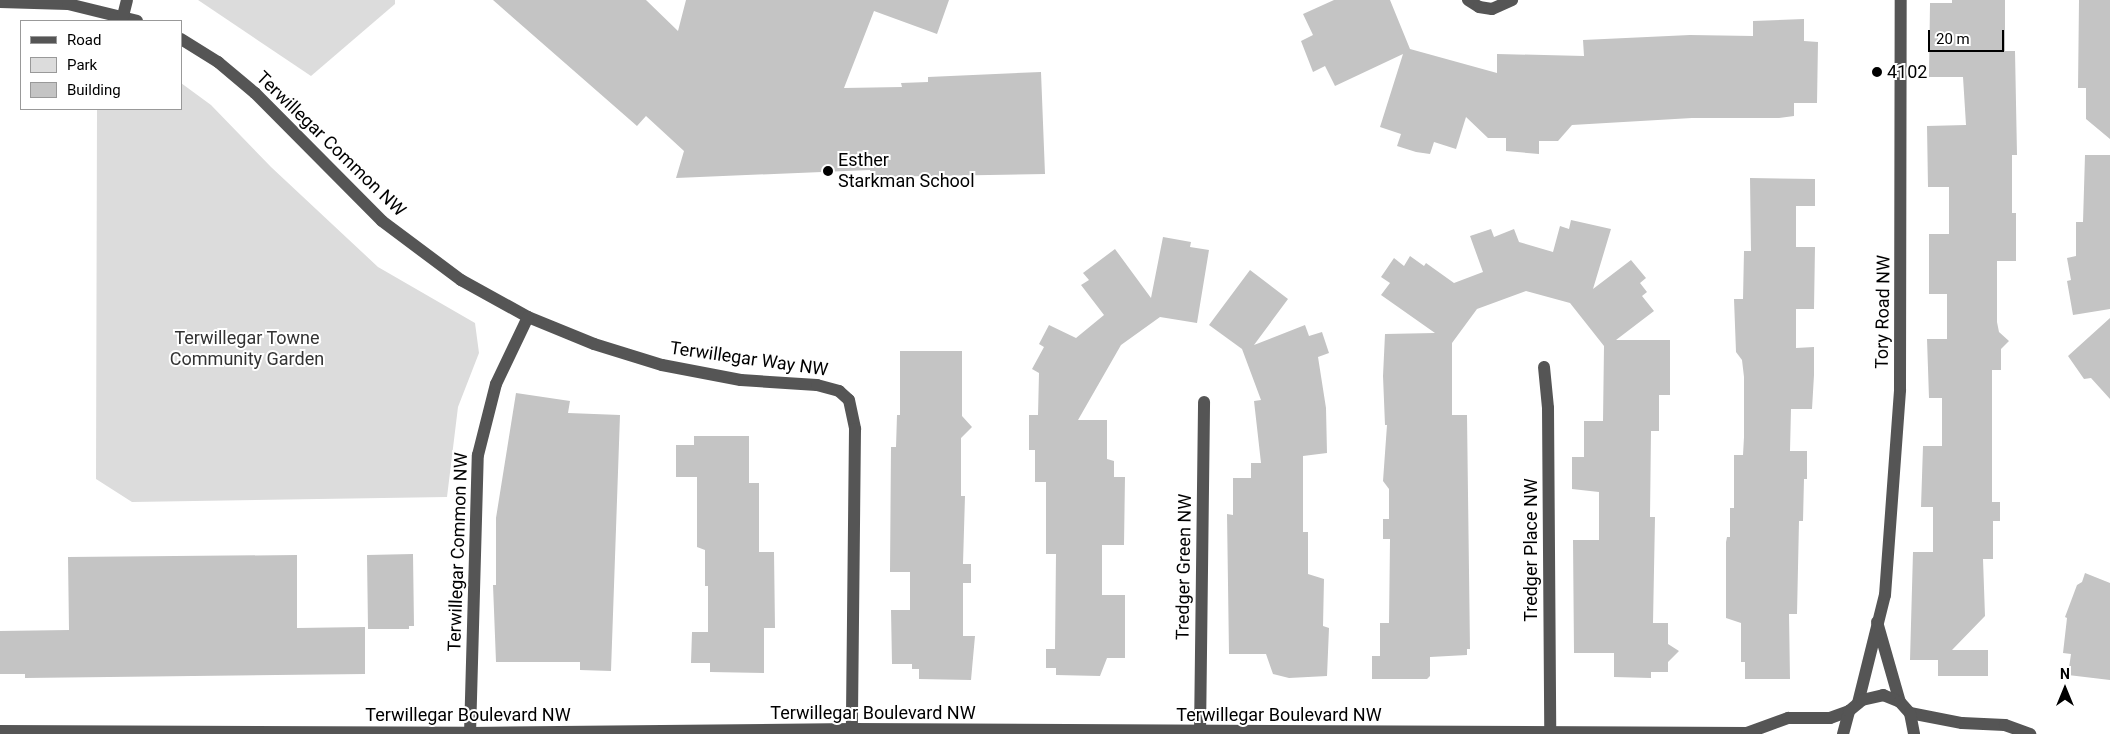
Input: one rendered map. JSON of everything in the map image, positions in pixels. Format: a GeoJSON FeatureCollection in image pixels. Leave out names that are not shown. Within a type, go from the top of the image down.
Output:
{"type":"FeatureCollection","features":[{"type":"Feature","properties":{"kind":"street"},"geometry":{"type":"LineString","coordinates":[[122,16],[127,0]]}},
{"type":"Feature","properties":{"kind":"street"},"geometry":{"type":"LineString","coordinates":[[1468,0],[1478,7],[1492,9],[1512,0]]}},
{"type":"Feature","properties":{"kind":"street","name":"Tory Road NW"},"geometry":{"type":"LineString","coordinates":[[1843,734],[1853,707],[1885,595],[1900,390],[1901,0]]}},
{"type":"Feature","properties":{"kind":"street"},"geometry":{"type":"LineString","coordinates":[[0,2],[68,4],[135,20]]}},
{"type":"Feature","properties":{"kind":"street","name":"Terwillegar Common NW"},"geometry":{"type":"LineString","coordinates":[[182,40],[218,62],[255,93],[382,220],[461,280],[528,317],[496,384],[478,455],[470,734]]}},
{"type":"Feature","properties":{"kind":"street","name":"Terwillegar Way NW"},"geometry":{"type":"LineString","coordinates":[[528,317],[594,344],[662,365],[742,380],[817,385],[839,391],[849,400],[855,429],[853,732]]}},
{"type":"Feature","properties":{"kind":"street","name":"Tredger Place NW"},"geometry":{"type":"LineString","coordinates":[[1544,367],[1548,408],[1550,734]]}},
{"type":"Feature","properties":{"kind":"street","name":"Tredger Green NW"},"geometry":{"type":"LineString","coordinates":[[1200,733],[1204,402]]}},
{"type":"Feature","properties":{"kind":"street"},"geometry":{"type":"LineString","coordinates":[[1877,622],[1900,702],[1910,713],[1914,734]]}},
{"type":"Feature","properties":{"kind":"street"},"geometry":{"type":"LineString","coordinates":[[1853,707],[1877,696],[1900,702]]}},
{"type":"Feature","properties":{"kind":"street","name":"Terwillegar Boulevard NW"},"geometry":{"type":"LineString","coordinates":[[0,731],[470,734],[853,732],[1748,734],[1788,718],[1830,718],[1853,707]]}},
{"type":"Feature","properties":{"kind":"street"},"geometry":{"type":"LineString","coordinates":[[1910,713],[1937,720],[2005,724],[2030,734]]}},
{"type":"Feature","properties":{"kind":"green space"},"geometry":{"type":"Polygon","coordinates":[[[198,0],[395,0],[395,4],[311,76],[198,0]]]}},
{"type":"Feature","properties":{"kind":"green space","name":"Terwillegar Towne Community Garden"},"geometry":{"type":"Polygon","coordinates":[[[182,84],[211,105],[271,167],[378,267],[475,323],[479,353],[458,407],[447,497],[132,502],[96,479],[97,110],[182,110],[182,84]]]}},
{"type":"Feature","properties":{"kind":"building"},"geometry":{"type":"Polygon","coordinates":[[[493,0],[646,0],[678,31],[686,0],[949,0],[937,34],[874,11],[844,88],[902,87],[901,83],[928,82],[928,77],[1041,72],[1045,174],[871,177],[870,170],[676,178],[684,151],[646,116],[637,126],[493,0]]]}},
{"type":"Feature","properties":{"kind":"building"},"geometry":{"type":"Polygon","coordinates":[[[1334,0],[1390,0],[1410,49],[1497,73],[1497,54],[1584,56],[1583,40],[1690,35],[1753,36],[1753,21],[1804,19],[1804,41],[1818,42],[1817,103],[1794,103],[1794,116],[1779,118],[1692,118],[1572,125],[1558,141],[1539,141],[1539,154],[1506,151],[1506,138],[1488,138],[1466,117],[1456,149],[1434,142],[1430,154],[1416,152],[1397,146],[1401,134],[1380,127],[1403,54],[1335,86],[1325,66],[1313,72],[1301,41],[1313,35],[1303,14],[1334,0]]]}},
{"type":"Feature","properties":{"kind":"building"},"geometry":{"type":"Polygon","coordinates":[[[1952,0],[2005,0],[2005,51],[2015,51],[2017,155],[2012,155],[2012,213],[2016,213],[2016,261],[1997,261],[1997,322],[1999,332],[2009,341],[2001,349],[2001,370],[1992,370],[1992,502],[2000,502],[2000,521],[1993,521],[1993,559],[1983,559],[1985,616],[1952,650],[1988,650],[1988,676],[1938,676],[1938,660],[1910,660],[1913,552],[1933,552],[1933,507],[1921,507],[1923,446],[1942,446],[1942,398],[1929,398],[1927,339],[1947,339],[1947,294],[1929,294],[1929,234],[1949,234],[1949,187],[1928,187],[1927,126],[1966,125],[1963,77],[1929,77],[1930,3],[1952,3],[1952,0]]]}},
{"type":"Feature","properties":{"kind":"building"},"geometry":{"type":"Polygon","coordinates":[[[2079,0],[2110,0],[2110,139],[2086,119],[2086,88],[2078,88],[2079,0]]]}},
{"type":"Feature","properties":{"kind":"building"},"geometry":{"type":"Polygon","coordinates":[[[2085,155],[2110,155],[2110,309],[2073,315],[2067,281],[2071,280],[2067,258],[2076,256],[2076,222],[2083,222],[2085,155]]]}},
{"type":"Feature","properties":{"kind":"building"},"geometry":{"type":"Polygon","coordinates":[[[1750,178],[1815,179],[1815,206],[1796,206],[1796,247],[1815,247],[1814,309],[1796,309],[1796,348],[1814,347],[1814,375],[1812,409],[1791,409],[1790,451],[1807,451],[1807,479],[1804,479],[1803,521],[1799,521],[1797,614],[1789,614],[1790,679],[1745,679],[1745,662],[1741,662],[1741,623],[1726,618],[1726,542],[1727,537],[1730,537],[1730,508],[1734,508],[1734,455],[1743,455],[1744,437],[1744,377],[1742,360],[1736,352],[1734,299],[1743,299],[1744,251],[1751,251],[1750,178]]]}},
{"type":"Feature","properties":{"kind":"building"},"geometry":{"type":"Polygon","coordinates":[[[1571,220],[1611,229],[1593,289],[1631,260],[1646,278],[1640,283],[1647,292],[1642,296],[1654,311],[1616,340],[1670,340],[1670,395],[1659,395],[1659,431],[1651,431],[1650,517],[1655,517],[1653,623],[1668,623],[1668,644],[1679,651],[1668,662],[1668,672],[1651,672],[1651,678],[1614,677],[1614,653],[1574,653],[1573,540],[1599,540],[1599,492],[1572,489],[1572,457],[1584,457],[1584,421],[1603,421],[1604,346],[1570,303],[1526,291],[1477,309],[1452,343],[1452,415],[1467,415],[1470,649],[1467,649],[1467,655],[1430,657],[1430,676],[1427,679],[1372,679],[1372,656],[1380,656],[1380,623],[1389,623],[1390,539],[1383,539],[1383,519],[1389,519],[1389,489],[1383,481],[1387,425],[1385,425],[1383,376],[1385,334],[1435,333],[1381,295],[1390,283],[1381,277],[1394,258],[1404,266],[1410,256],[1424,266],[1426,263],[1454,283],[1483,272],[1470,236],[1491,229],[1494,237],[1514,229],[1519,242],[1553,252],[1560,226],[1569,229],[1571,220]]]}},
{"type":"Feature","properties":{"kind":"building"},"geometry":{"type":"Polygon","coordinates":[[[1163,237],[1191,242],[1190,247],[1209,250],[1197,323],[1160,317],[1121,345],[1078,420],[1107,420],[1107,459],[1114,461],[1114,477],[1125,477],[1124,545],[1102,545],[1102,595],[1125,595],[1125,658],[1107,658],[1100,676],[1056,675],[1056,668],[1046,668],[1046,649],[1055,649],[1056,554],[1046,554],[1046,482],[1035,482],[1035,450],[1029,450],[1029,415],[1038,415],[1039,373],[1032,369],[1044,347],[1039,344],[1049,325],[1076,338],[1104,315],[1081,285],[1089,280],[1083,273],[1115,249],[1151,298],[1163,237]]]}},
{"type":"Feature","properties":{"kind":"building"},"geometry":{"type":"Polygon","coordinates":[[[1250,270],[1288,299],[1254,345],[1305,325],[1309,336],[1322,332],[1329,353],[1318,357],[1326,408],[1327,453],[1303,456],[1303,532],[1308,532],[1308,574],[1324,579],[1323,626],[1329,628],[1327,676],[1289,678],[1273,674],[1266,654],[1229,654],[1227,514],[1233,515],[1233,478],[1251,478],[1251,463],[1261,463],[1254,401],[1261,400],[1242,349],[1209,325],[1250,270]]]}},
{"type":"Feature","properties":{"kind":"building"},"geometry":{"type":"Polygon","coordinates":[[[2110,318],[2110,399],[2091,378],[2084,379],[2068,356],[2110,318]]]}},
{"type":"Feature","properties":{"kind":"building"},"geometry":{"type":"Polygon","coordinates":[[[900,351],[962,351],[962,416],[972,427],[961,438],[961,496],[965,496],[963,564],[971,564],[971,583],[963,583],[963,636],[975,636],[971,680],[919,679],[919,669],[912,669],[912,664],[892,664],[891,610],[910,610],[910,572],[890,572],[891,447],[896,447],[897,415],[900,415],[900,351]]]}},
{"type":"Feature","properties":{"kind":"building"},"geometry":{"type":"Polygon","coordinates":[[[516,393],[570,401],[568,413],[620,415],[611,671],[580,670],[580,662],[496,662],[493,585],[496,585],[496,518],[516,393]]]}},
{"type":"Feature","properties":{"kind":"building"},"geometry":{"type":"Polygon","coordinates":[[[694,436],[749,436],[749,483],[759,483],[759,552],[774,552],[775,628],[764,628],[764,673],[710,672],[710,663],[691,663],[692,632],[708,632],[708,586],[705,586],[705,550],[697,547],[697,477],[676,477],[676,445],[694,445],[694,436]]]}},
{"type":"Feature","properties":{"kind":"building"},"geometry":{"type":"Polygon","coordinates":[[[413,554],[414,626],[409,626],[409,629],[368,629],[367,555],[413,554]]]}},
{"type":"Feature","properties":{"kind":"building"},"geometry":{"type":"Polygon","coordinates":[[[297,555],[297,628],[365,627],[365,674],[25,678],[25,674],[0,674],[0,631],[69,630],[68,557],[297,555]]]}},
{"type":"Feature","properties":{"kind":"building"},"geometry":{"type":"Polygon","coordinates":[[[2085,573],[2110,583],[2110,680],[2068,675],[2071,654],[2063,653],[2067,618],[2065,617],[2077,585],[2082,582],[2085,573]]]}},
{"type":"Feature","properties":{"kind":"place","name":"4102"},"geometry":{"type":"Point","coordinates":[1877,72]}},
{"type":"Feature","properties":{"kind":"place","name":"Esther Starkman School"},"geometry":{"type":"Point","coordinates":[828,171]}}]}
